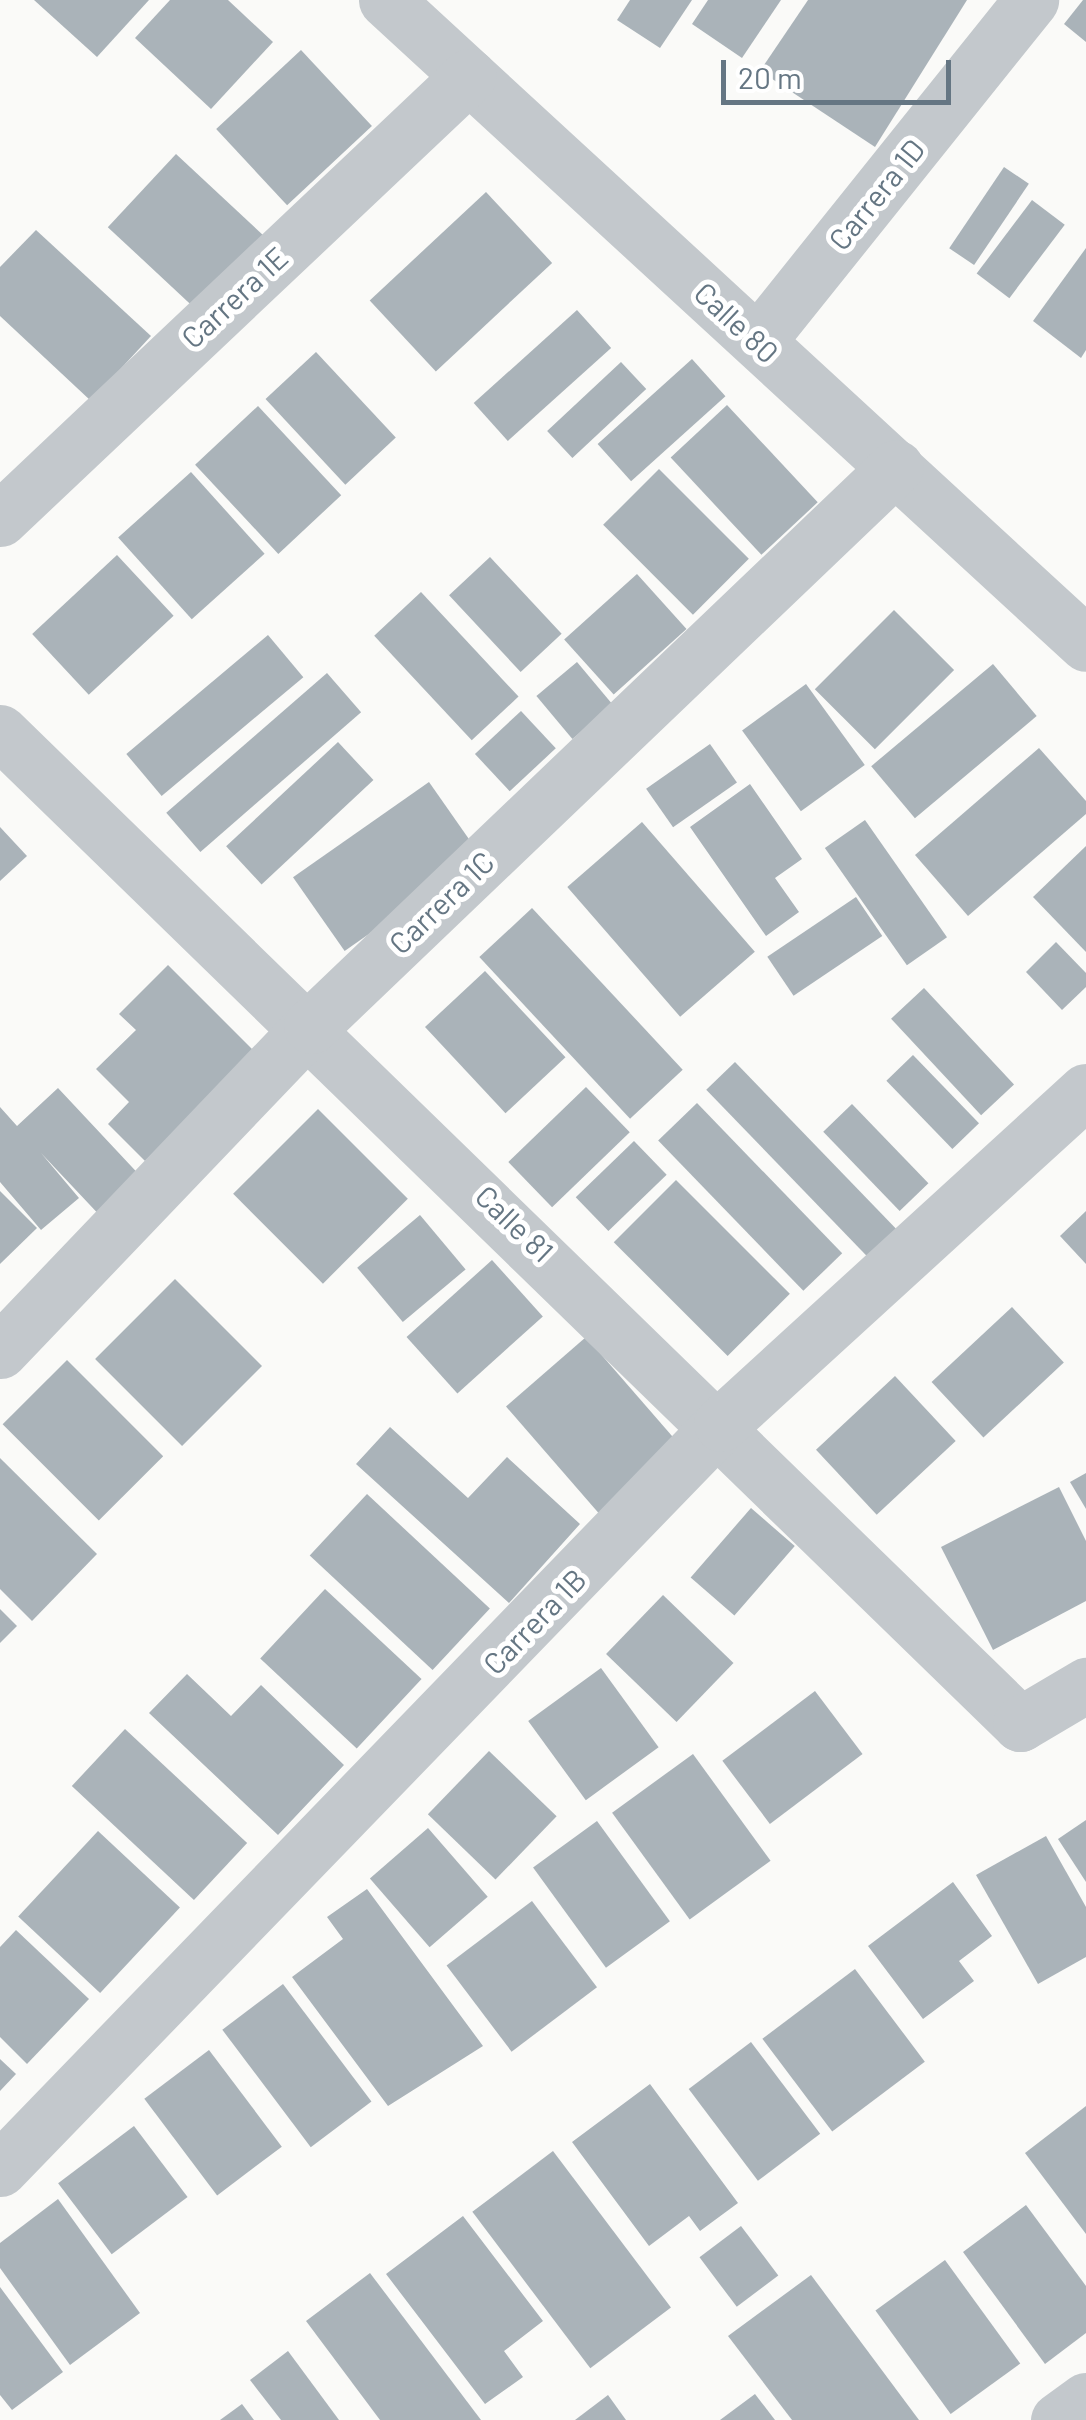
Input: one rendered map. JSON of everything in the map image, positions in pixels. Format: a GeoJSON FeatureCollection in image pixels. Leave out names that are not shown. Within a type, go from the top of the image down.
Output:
{"type":"FeatureCollection","features":[{"type":"Feature","properties":{"kind":"street","name":"Calle 80"},"geometry":{"type":"LineString","coordinates":[[386,0],[1086,644]]}},
{"type":"Feature","properties":{"kind":"street","name":"Carrera 1D"},"geometry":{"type":"LineString","coordinates":[[758,341],[1031,0]]}},
{"type":"Feature","properties":{"kind":"street","name":"Carrera 1E"},"geometry":{"type":"LineString","coordinates":[[0,518],[469,76]]}},
{"type":"Feature","properties":{"kind":"street","name":"Carrera 1C"},"geometry":{"type":"LineString","coordinates":[[0,1351],[311,1026],[896,467]]}},
{"type":"Feature","properties":{"kind":"street","name":"Calle 81"},"geometry":{"type":"LineString","coordinates":[[0,732],[722,1424],[1020,1724],[1086,1685]]}},
{"type":"Feature","properties":{"kind":"street","name":"Carrera 1B"},"geometry":{"type":"LineString","coordinates":[[0,2169],[722,1424],[1086,1091]]}},
{"type":"Feature","properties":{"kind":"street"},"geometry":{"type":"LineString","coordinates":[[1058,2420],[1086,2400]]}},
{"type":"Feature","properties":{"kind":"building"},"geometry":{"type":"Polygon","coordinates":[[[34,0],[149,0],[97,57],[34,0]]]}},
{"type":"Feature","properties":{"kind":"building"},"geometry":{"type":"Polygon","coordinates":[[[170,0],[228,0],[273,42],[211,109],[135,38],[170,0]]]}},
{"type":"Feature","properties":{"kind":"building"},"geometry":{"type":"Polygon","coordinates":[[[630,0],[692,0],[660,48],[617,20],[630,0]]]}},
{"type":"Feature","properties":{"kind":"building"},"geometry":{"type":"Polygon","coordinates":[[[708,0],[781,0],[742,58],[692,24],[708,0]]]}},
{"type":"Feature","properties":{"kind":"building"},"geometry":{"type":"Polygon","coordinates":[[[808,0],[967,0],[875,147],[760,71],[808,0]]]}},
{"type":"Feature","properties":{"kind":"building"},"geometry":{"type":"Polygon","coordinates":[[[1086,0],[1086,42],[1064,24],[1086,0]]]}},
{"type":"Feature","properties":{"kind":"building"},"geometry":{"type":"Polygon","coordinates":[[[301,50],[372,126],[287,205],[216,129],[301,50]]]}},
{"type":"Feature","properties":{"kind":"building"},"geometry":{"type":"Polygon","coordinates":[[[176,154],[267,239],[198,312],[108,227],[176,154]]]}},
{"type":"Feature","properties":{"kind":"building"},"geometry":{"type":"Polygon","coordinates":[[[1004,167],[1029,184],[974,265],[949,248],[1004,167]]]}},
{"type":"Feature","properties":{"kind":"building"},"geometry":{"type":"Polygon","coordinates":[[[486,192],[552,263],[436,371],[370,300],[486,192]]]}},
{"type":"Feature","properties":{"kind":"building"},"geometry":{"type":"Polygon","coordinates":[[[1032,200],[1065,225],[1009,298],[977,273],[1032,200]]]}},
{"type":"Feature","properties":{"kind":"building"},"geometry":{"type":"Polygon","coordinates":[[[36,230],[151,336],[91,401],[0,316],[0,267],[36,230]]]}},
{"type":"Feature","properties":{"kind":"building"},"geometry":{"type":"Polygon","coordinates":[[[1086,248],[1086,350],[1081,358],[1033,321],[1086,248]]]}},
{"type":"Feature","properties":{"kind":"building"},"geometry":{"type":"Polygon","coordinates":[[[577,310],[611,348],[508,441],[474,403],[577,310]]]}},
{"type":"Feature","properties":{"kind":"building"},"geometry":{"type":"Polygon","coordinates":[[[316,352],[396,438],[345,485],[266,399],[316,352]]]}},
{"type":"Feature","properties":{"kind":"building"},"geometry":{"type":"Polygon","coordinates":[[[692,359],[725,396],[631,481],[598,444],[692,359]]]}},
{"type":"Feature","properties":{"kind":"building"},"geometry":{"type":"Polygon","coordinates":[[[621,362],[646,389],[572,458],[547,431],[621,362]]]}},
{"type":"Feature","properties":{"kind":"building"},"geometry":{"type":"Polygon","coordinates":[[[727,405],[818,502],[761,555],[671,458],[727,405]]]}},
{"type":"Feature","properties":{"kind":"building"},"geometry":{"type":"Polygon","coordinates":[[[258,406],[341,495],[278,554],[195,465],[258,406]]]}},
{"type":"Feature","properties":{"kind":"building"},"geometry":{"type":"Polygon","coordinates":[[[659,469],[749,559],[693,615],[603,525],[659,469]]]}},
{"type":"Feature","properties":{"kind":"building"},"geometry":{"type":"Polygon","coordinates":[[[191,472],[265,554],[192,619],[118,538],[191,472]]]}},
{"type":"Feature","properties":{"kind":"building"},"geometry":{"type":"Polygon","coordinates":[[[117,555],[174,616],[89,695],[32,634],[117,555]]]}},
{"type":"Feature","properties":{"kind":"building"},"geometry":{"type":"Polygon","coordinates":[[[490,557],[562,634],[521,672],[449,595],[490,557]]]}},
{"type":"Feature","properties":{"kind":"building"},"geometry":{"type":"Polygon","coordinates":[[[637,574],[687,629],[614,695],[564,640],[637,574]]]}},
{"type":"Feature","properties":{"kind":"building"},"geometry":{"type":"Polygon","coordinates":[[[421,592],[519,697],[472,740],[374,636],[421,592]]]}},
{"type":"Feature","properties":{"kind":"building"},"geometry":{"type":"Polygon","coordinates":[[[894,610],[954,670],[875,749],[815,689],[894,610]]]}},
{"type":"Feature","properties":{"kind":"building"},"geometry":{"type":"Polygon","coordinates":[[[268,635],[303,677],[162,796],[126,754],[268,635]]]}},
{"type":"Feature","properties":{"kind":"building"},"geometry":{"type":"Polygon","coordinates":[[[577,662],[613,705],[572,739],[536,696],[577,662]]]}},
{"type":"Feature","properties":{"kind":"building"},"geometry":{"type":"Polygon","coordinates":[[[993,664],[1037,716],[915,818],[871,766],[993,664]]]}},
{"type":"Feature","properties":{"kind":"building"},"geometry":{"type":"Polygon","coordinates":[[[327,673],[361,712],[200,852],[166,813],[327,673]]]}},
{"type":"Feature","properties":{"kind":"building"},"geometry":{"type":"Polygon","coordinates":[[[806,684],[865,765],[801,811],[742,730],[806,684]]]}},
{"type":"Feature","properties":{"kind":"building"},"geometry":{"type":"Polygon","coordinates":[[[521,711],[556,748],[510,791],[475,754],[521,711]]]}},
{"type":"Feature","properties":{"kind":"building"},"geometry":{"type":"Polygon","coordinates":[[[338,742],[373,780],[262,884],[226,846],[338,742]]]}},
{"type":"Feature","properties":{"kind":"building"},"geometry":{"type":"Polygon","coordinates":[[[710,744],[737,783],[673,827],[646,789],[710,744]]]}},
{"type":"Feature","properties":{"kind":"building"},"geometry":{"type":"Polygon","coordinates":[[[1039,748],[1086,801],[1086,814],[968,916],[915,855],[1039,748]]]}},
{"type":"Feature","properties":{"kind":"building"},"geometry":{"type":"Polygon","coordinates":[[[429,782],[481,856],[345,951],[293,877],[429,782]]]}},
{"type":"Feature","properties":{"kind":"building"},"geometry":{"type":"Polygon","coordinates":[[[750,784],[802,859],[775,878],[799,912],[766,936],[690,827],[750,784]]]}},
{"type":"Feature","properties":{"kind":"building"},"geometry":{"type":"Polygon","coordinates":[[[865,820],[947,937],[907,965],[825,848],[865,820]]]}},
{"type":"Feature","properties":{"kind":"building"},"geometry":{"type":"Polygon","coordinates":[[[642,822],[755,952],[680,1017],[567,887],[642,822]]]}},
{"type":"Feature","properties":{"kind":"building"},"geometry":{"type":"Polygon","coordinates":[[[0,827],[27,856],[0,881],[0,827]]]}},
{"type":"Feature","properties":{"kind":"building"},"geometry":{"type":"Polygon","coordinates":[[[1086,846],[1086,952],[1033,897],[1086,846]]]}},
{"type":"Feature","properties":{"kind":"building"},"geometry":{"type":"Polygon","coordinates":[[[856,897],[882,936],[794,996],[767,957],[856,897]]]}},
{"type":"Feature","properties":{"kind":"building"},"geometry":{"type":"Polygon","coordinates":[[[532,908],[683,1070],[630,1119],[479,957],[532,908]]]}},
{"type":"Feature","properties":{"kind":"building"},"geometry":{"type":"Polygon","coordinates":[[[1056,942],[1086,973],[1086,987],[1062,1010],[1026,972],[1056,942]]]}},
{"type":"Feature","properties":{"kind":"building"},"geometry":{"type":"Polygon","coordinates":[[[168,965],[254,1051],[145,1161],[108,1124],[129,1102],[96,1069],[136,1030],[119,1014],[168,965]]]}},
{"type":"Feature","properties":{"kind":"building"},"geometry":{"type":"Polygon","coordinates":[[[485,971],[565,1057],[506,1113],[425,1027],[485,971]]]}},
{"type":"Feature","properties":{"kind":"building"},"geometry":{"type":"Polygon","coordinates":[[[924,988],[1014,1085],[981,1115],[891,1019],[924,988]]]}},
{"type":"Feature","properties":{"kind":"building"},"geometry":{"type":"Polygon","coordinates":[[[913,1055],[979,1123],[952,1149],[886,1081],[913,1055]]]}},
{"type":"Feature","properties":{"kind":"building"},"geometry":{"type":"Polygon","coordinates":[[[735,1062],[899,1232],[870,1260],[706,1090],[735,1062]]]}},
{"type":"Feature","properties":{"kind":"building"},"geometry":{"type":"Polygon","coordinates":[[[586,1087],[630,1132],[552,1207],[508,1162],[586,1087]]]}},
{"type":"Feature","properties":{"kind":"building"},"geometry":{"type":"Polygon","coordinates":[[[58,1088],[146,1182],[105,1221],[41,1153],[79,1198],[41,1230],[0,1182],[0,1107],[17,1126],[58,1088]]]}},
{"type":"Feature","properties":{"kind":"building"},"geometry":{"type":"Polygon","coordinates":[[[697,1103],[842,1253],[803,1291],[658,1141],[697,1103]]]}},
{"type":"Feature","properties":{"kind":"building"},"geometry":{"type":"Polygon","coordinates":[[[852,1104],[928,1183],[900,1211],[823,1132],[852,1104]]]}},
{"type":"Feature","properties":{"kind":"building"},"geometry":{"type":"Polygon","coordinates":[[[318,1109],[408,1199],[323,1284],[233,1194],[318,1109]]]}},
{"type":"Feature","properties":{"kind":"building"},"geometry":{"type":"Polygon","coordinates":[[[634,1141],[667,1175],[608,1231],[576,1197],[634,1141]]]}},
{"type":"Feature","properties":{"kind":"building"},"geometry":{"type":"Polygon","coordinates":[[[676,1180],[790,1294],[728,1356],[614,1242],[676,1180]]]}},
{"type":"Feature","properties":{"kind":"building"},"geometry":{"type":"Polygon","coordinates":[[[0,1191],[37,1228],[0,1264],[0,1191]]]}},
{"type":"Feature","properties":{"kind":"building"},"geometry":{"type":"Polygon","coordinates":[[[1086,1211],[1086,1264],[1060,1236],[1086,1211]]]}},
{"type":"Feature","properties":{"kind":"building"},"geometry":{"type":"Polygon","coordinates":[[[420,1215],[466,1269],[403,1322],[357,1268],[420,1215]]]}},
{"type":"Feature","properties":{"kind":"building"},"geometry":{"type":"Polygon","coordinates":[[[492,1260],[543,1316],[457,1393],[407,1337],[492,1260]]]}},
{"type":"Feature","properties":{"kind":"building"},"geometry":{"type":"Polygon","coordinates":[[[175,1279],[262,1366],[182,1446],[95,1359],[175,1279]]]}},
{"type":"Feature","properties":{"kind":"building"},"geometry":{"type":"Polygon","coordinates":[[[1012,1307],[1064,1363],[983,1438],[932,1382],[1012,1307]]]}},
{"type":"Feature","properties":{"kind":"building"},"geometry":{"type":"Polygon","coordinates":[[[586,1337],[683,1449],[603,1518],[506,1407],[586,1337]]]}},
{"type":"Feature","properties":{"kind":"building"},"geometry":{"type":"Polygon","coordinates":[[[67,1360],[163,1456],[99,1521],[3,1424],[67,1360]]]}},
{"type":"Feature","properties":{"kind":"building"},"geometry":{"type":"Polygon","coordinates":[[[895,1376],[956,1441],[877,1515],[816,1450],[895,1376]]]}},
{"type":"Feature","properties":{"kind":"building"},"geometry":{"type":"Polygon","coordinates":[[[390,1427],[468,1498],[507,1457],[580,1524],[509,1603],[356,1464],[390,1427]]]}},
{"type":"Feature","properties":{"kind":"building"},"geometry":{"type":"Polygon","coordinates":[[[0,1458],[97,1554],[32,1621],[0,1589],[0,1458]]]}},
{"type":"Feature","properties":{"kind":"building"},"geometry":{"type":"Polygon","coordinates":[[[1086,1473],[1086,1509],[1070,1482],[1086,1473]]]}},
{"type":"Feature","properties":{"kind":"building"},"geometry":{"type":"Polygon","coordinates":[[[1059,1487],[1086,1541],[1086,1601],[993,1650],[941,1547],[1059,1487]]]}},
{"type":"Feature","properties":{"kind":"building"},"geometry":{"type":"Polygon","coordinates":[[[367,1494],[490,1609],[433,1670],[310,1555],[367,1494]]]}},
{"type":"Feature","properties":{"kind":"building"},"geometry":{"type":"Polygon","coordinates":[[[751,1508],[795,1546],[734,1615],[691,1577],[751,1508]]]}},
{"type":"Feature","properties":{"kind":"building"},"geometry":{"type":"Polygon","coordinates":[[[325,1589],[422,1679],[357,1749],[260,1658],[325,1589]]]}},
{"type":"Feature","properties":{"kind":"building"},"geometry":{"type":"Polygon","coordinates":[[[663,1595],[733,1663],[677,1722],[606,1654],[663,1595]]]}},
{"type":"Feature","properties":{"kind":"building"},"geometry":{"type":"Polygon","coordinates":[[[0,1609],[17,1626],[0,1643],[0,1609]]]}},
{"type":"Feature","properties":{"kind":"building"},"geometry":{"type":"Polygon","coordinates":[[[601,1668],[659,1747],[586,1800],[528,1721],[601,1668]]]}},
{"type":"Feature","properties":{"kind":"building"},"geometry":{"type":"Polygon","coordinates":[[[187,1674],[231,1716],[261,1685],[344,1765],[278,1835],[149,1713],[187,1674]]]}},
{"type":"Feature","properties":{"kind":"building"},"geometry":{"type":"Polygon","coordinates":[[[815,1691],[863,1754],[770,1824],[722,1761],[815,1691]]]}},
{"type":"Feature","properties":{"kind":"building"},"geometry":{"type":"Polygon","coordinates":[[[125,1729],[247,1843],[194,1900],[72,1786],[125,1729]]]}},
{"type":"Feature","properties":{"kind":"building"},"geometry":{"type":"Polygon","coordinates":[[[489,1751],[557,1816],[495,1880],[428,1814],[489,1751]]]}},
{"type":"Feature","properties":{"kind":"building"},"geometry":{"type":"Polygon","coordinates":[[[693,1754],[771,1861],[690,1920],[612,1813],[693,1754]]]}},
{"type":"Feature","properties":{"kind":"building"},"geometry":{"type":"Polygon","coordinates":[[[1086,1820],[1086,1882],[1058,1839],[1086,1820]]]}},
{"type":"Feature","properties":{"kind":"building"},"geometry":{"type":"Polygon","coordinates":[[[597,1821],[670,1921],[606,1968],[533,1867],[597,1821]]]}},
{"type":"Feature","properties":{"kind":"building"},"geometry":{"type":"Polygon","coordinates":[[[428,1828],[488,1897],[430,1947],[370,1879],[428,1828]]]}},
{"type":"Feature","properties":{"kind":"building"},"geometry":{"type":"Polygon","coordinates":[[[98,1831],[180,1907],[100,1993],[18,1917],[98,1831]]]}},
{"type":"Feature","properties":{"kind":"building"},"geometry":{"type":"Polygon","coordinates":[[[1046,1836],[1086,1907],[1086,1957],[1038,1984],[976,1875],[1046,1836]]]}},
{"type":"Feature","properties":{"kind":"building"},"geometry":{"type":"Polygon","coordinates":[[[953,1882],[992,1936],[959,1961],[974,1981],[923,2019],[868,1946],[953,1882]]]}},
{"type":"Feature","properties":{"kind":"building"},"geometry":{"type":"Polygon","coordinates":[[[367,1889],[483,2046],[388,2106],[292,1977],[343,1939],[327,1917],[367,1889]]]}},
{"type":"Feature","properties":{"kind":"building"},"geometry":{"type":"Polygon","coordinates":[[[532,1901],[597,1987],[512,2052],[447,1965],[532,1901]]]}},
{"type":"Feature","properties":{"kind":"building"},"geometry":{"type":"Polygon","coordinates":[[[16,1930],[89,1999],[27,2064],[0,2037],[0,1947],[16,1930]]]}},
{"type":"Feature","properties":{"kind":"building"},"geometry":{"type":"Polygon","coordinates":[[[855,1969],[925,2062],[832,2131],[762,2039],[855,1969]]]}},
{"type":"Feature","properties":{"kind":"building"},"geometry":{"type":"Polygon","coordinates":[[[283,1984],[371,2101],[311,2147],[222,2030],[283,1984]]]}},
{"type":"Feature","properties":{"kind":"building"},"geometry":{"type":"Polygon","coordinates":[[[751,2042],[820,2134],[758,2181],[689,2089],[751,2042]]]}},
{"type":"Feature","properties":{"kind":"building"},"geometry":{"type":"Polygon","coordinates":[[[209,2050],[282,2147],[217,2195],[144,2099],[209,2050]]]}},
{"type":"Feature","properties":{"kind":"building"},"geometry":{"type":"Polygon","coordinates":[[[0,2059],[16,2074],[0,2091],[0,2059]]]}},
{"type":"Feature","properties":{"kind":"building"},"geometry":{"type":"Polygon","coordinates":[[[650,2084],[738,2203],[700,2231],[689,2216],[649,2246],[572,2142],[650,2084]]]}},
{"type":"Feature","properties":{"kind":"building"},"geometry":{"type":"Polygon","coordinates":[[[1086,2106],[1086,2234],[1025,2153],[1086,2106]]]}},
{"type":"Feature","properties":{"kind":"building"},"geometry":{"type":"Polygon","coordinates":[[[134,2126],[188,2197],[112,2254],[58,2183],[134,2126]]]}},
{"type":"Feature","properties":{"kind":"building"},"geometry":{"type":"Polygon","coordinates":[[[553,2151],[671,2308],[590,2368],[472,2212],[553,2151]]]}},
{"type":"Feature","properties":{"kind":"building"},"geometry":{"type":"Polygon","coordinates":[[[58,2199],[140,2313],[70,2365],[0,2268],[0,2243],[58,2199]]]}},
{"type":"Feature","properties":{"kind":"building"},"geometry":{"type":"Polygon","coordinates":[[[1026,2205],[1086,2286],[1086,2333],[1045,2364],[963,2252],[1026,2205]]]}},
{"type":"Feature","properties":{"kind":"building"},"geometry":{"type":"Polygon","coordinates":[[[463,2216],[543,2321],[504,2351],[523,2377],[485,2404],[386,2274],[463,2216]]]}},
{"type":"Feature","properties":{"kind":"building"},"geometry":{"type":"Polygon","coordinates":[[[741,2226],[778,2276],[737,2307],[699,2257],[741,2226]]]}},
{"type":"Feature","properties":{"kind":"building"},"geometry":{"type":"Polygon","coordinates":[[[945,2260],[1020,2364],[951,2414],[875,2311],[945,2260]]]}},
{"type":"Feature","properties":{"kind":"building"},"geometry":{"type":"Polygon","coordinates":[[[370,2273],[481,2420],[380,2420],[306,2321],[370,2273]]]}},
{"type":"Feature","properties":{"kind":"building"},"geometry":{"type":"Polygon","coordinates":[[[811,2275],[919,2420],[792,2420],[728,2336],[811,2275]]]}},
{"type":"Feature","properties":{"kind":"building"},"geometry":{"type":"Polygon","coordinates":[[[0,2287],[63,2372],[12,2410],[0,2395],[0,2287]]]}},
{"type":"Feature","properties":{"kind":"building"},"geometry":{"type":"Polygon","coordinates":[[[288,2351],[339,2420],[281,2420],[250,2380],[288,2351]]]}},
{"type":"Feature","properties":{"kind":"building"},"geometry":{"type":"Polygon","coordinates":[[[755,2394],[775,2420],[720,2420],[755,2394]]]}},
{"type":"Feature","properties":{"kind":"building"},"geometry":{"type":"Polygon","coordinates":[[[608,2395],[626,2420],[575,2420],[608,2395]]]}},
{"type":"Feature","properties":{"kind":"building"},"geometry":{"type":"Polygon","coordinates":[[[242,2404],[254,2420],[220,2420],[242,2404]]]}}]}
